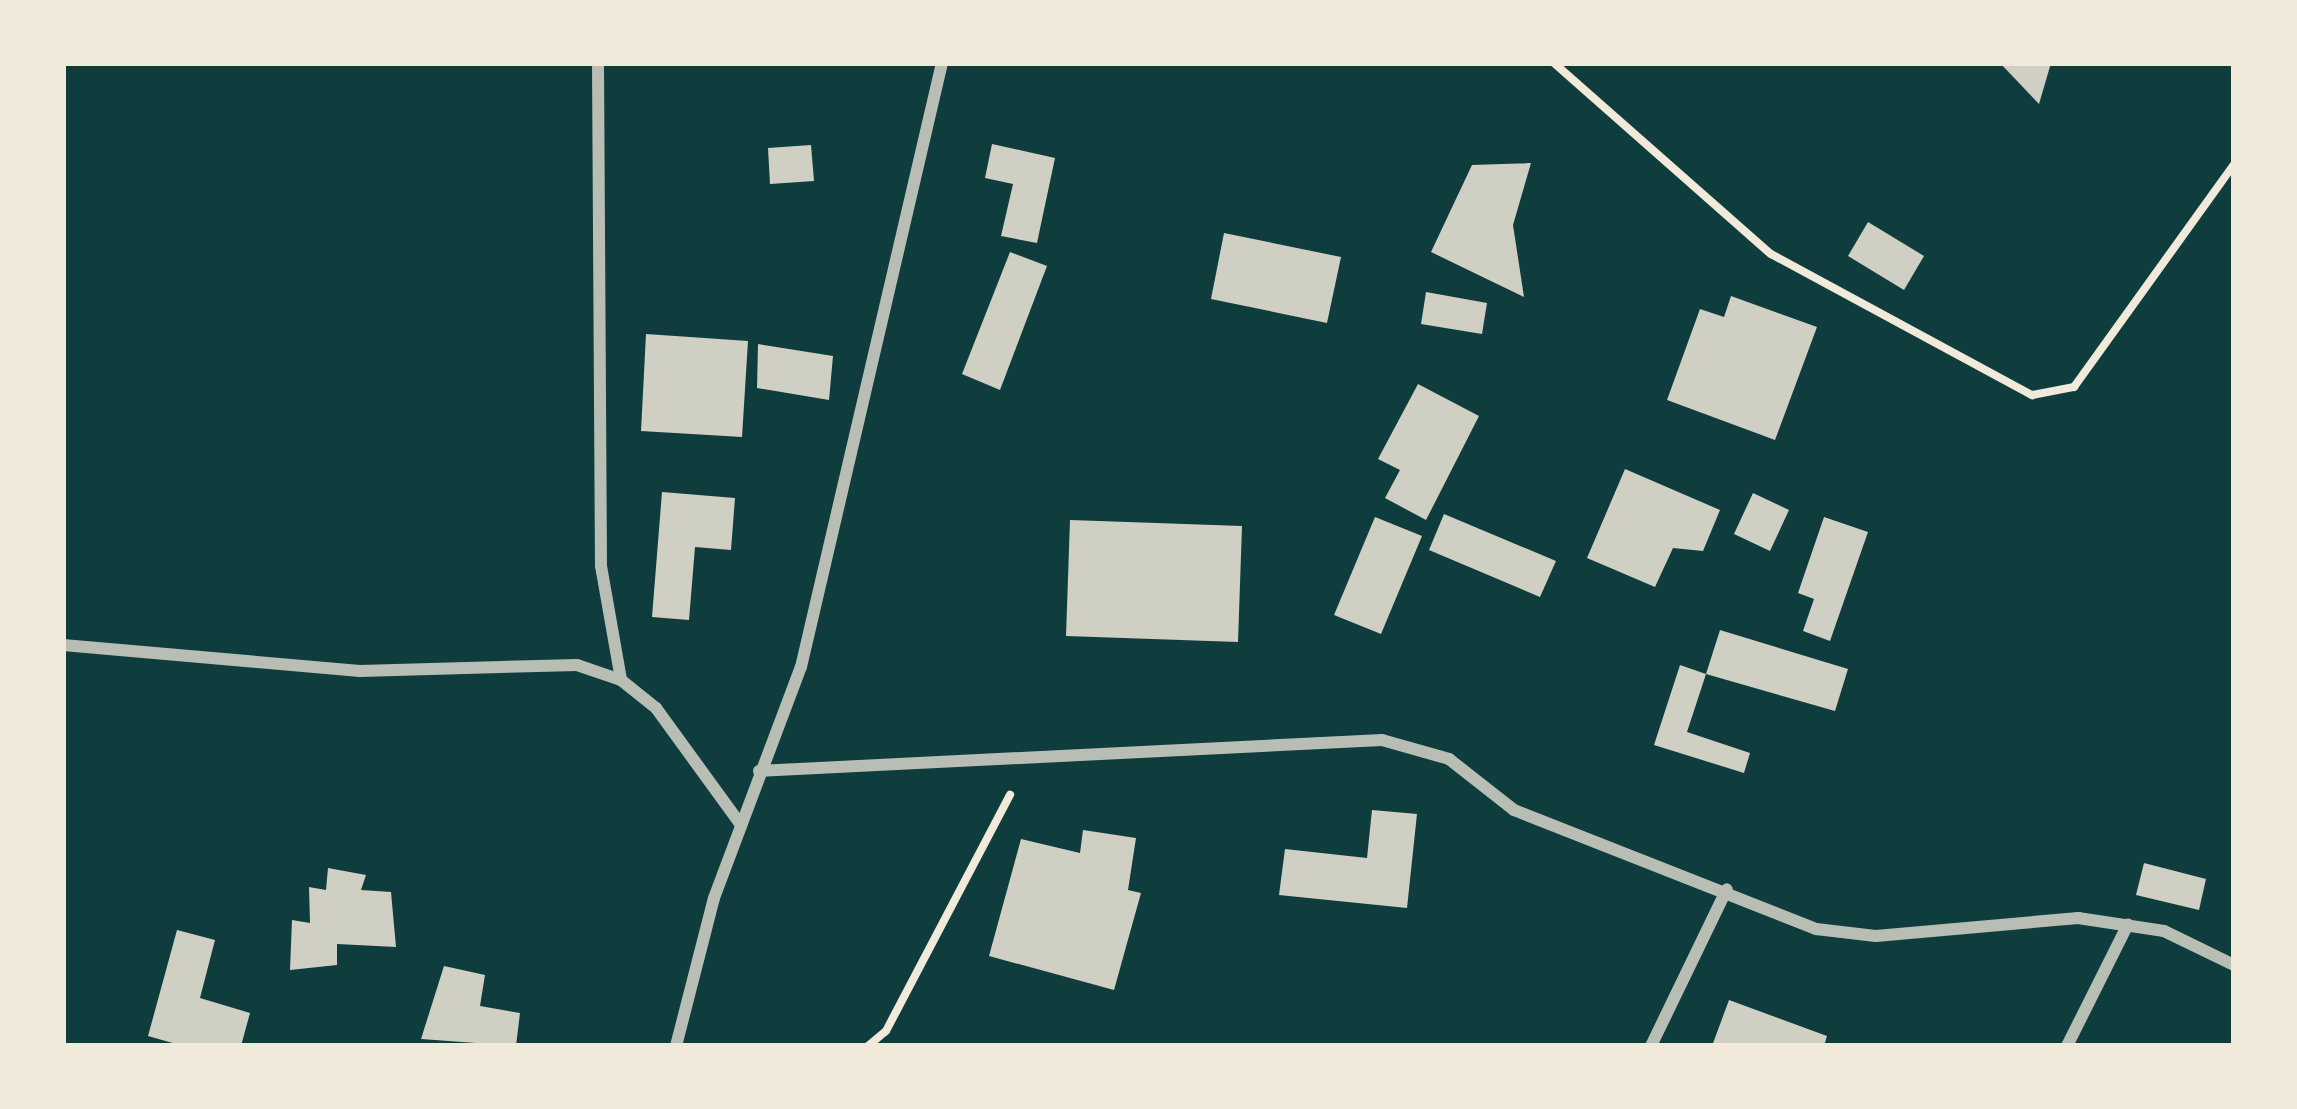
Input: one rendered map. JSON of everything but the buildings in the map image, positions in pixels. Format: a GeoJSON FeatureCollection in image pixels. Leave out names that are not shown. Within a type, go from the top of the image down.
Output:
{"type":"FeatureCollection","features":[{"type":"Feature","properties":{"kind":"street"},"geometry":{"type":"LineString","coordinates":[[598,63],[601,566],[620,680]]}},
{"type":"Feature","properties":{"kind":"street"},"geometry":{"type":"LineString","coordinates":[[676,1046],[759,771],[801,667],[942,63]]}},
{"type":"Feature","properties":{"kind":"street"},"geometry":{"type":"LineString","coordinates":[[63,645],[360,671],[524,661],[577,665],[620,680],[686,742],[741,826]]}},
{"type":"Feature","properties":{"kind":"street"},"geometry":{"type":"LineString","coordinates":[[759,771],[1029,763],[1277,740],[1382,740],[1449,759],[1514,810],[1726,889],[1816,929],[1876,936],[2021,919],[2128,924],[2164,931],[2234,965]]}},
{"type":"Feature","properties":{"kind":"street"},"geometry":{"type":"LineString","coordinates":[[1651,1046],[1726,889]]}},
{"type":"Feature","properties":{"kind":"street"},"geometry":{"type":"LineString","coordinates":[[2067,1046],[2128,924]]}},
{"type":"Feature","properties":{"kind":"path"},"geometry":{"type":"LineString","coordinates":[[1553,63],[1772,254],[2032,395],[2074,387],[2234,164]]}},
{"type":"Feature","properties":{"kind":"path"},"geometry":{"type":"LineString","coordinates":[[868,1046],[886,1031],[947,902],[1029,763]]}}]}
